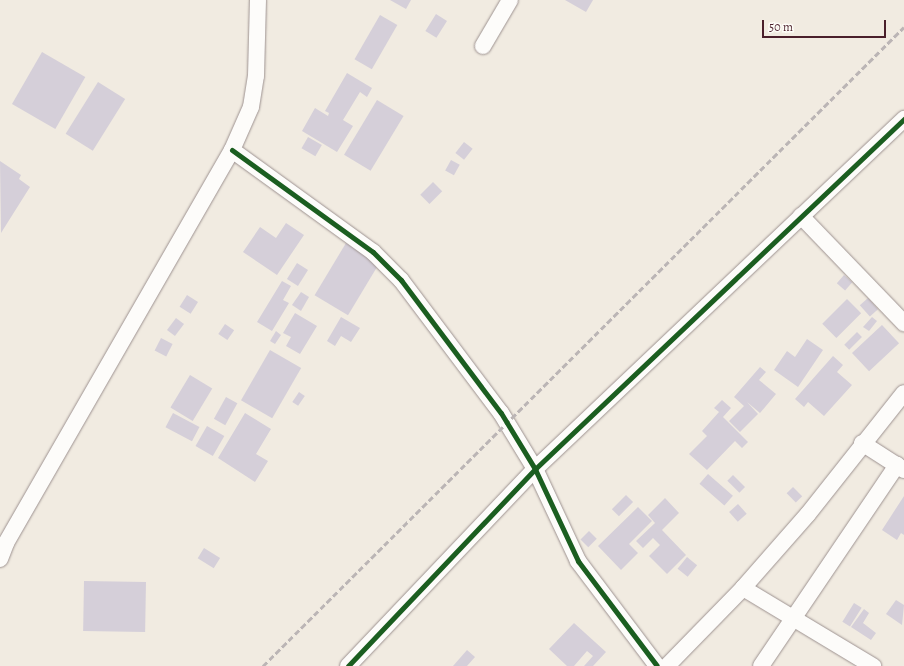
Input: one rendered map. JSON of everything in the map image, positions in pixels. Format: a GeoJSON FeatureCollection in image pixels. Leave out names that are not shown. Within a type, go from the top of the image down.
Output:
{"type":"FeatureCollection","features":[{"type":"Feature","properties":{"kind":"street"},"geometry":{"type":"LineString","coordinates":[[0,559],[14,530],[232,150],[251,107],[256,76],[258,0]]}},
{"type":"Feature","properties":{"kind":"street"},"geometry":{"type":"LineString","coordinates":[[483,46],[510,0]]}},
{"type":"Feature","properties":{"kind":"street"},"geometry":{"type":"LineString","coordinates":[[348,666],[535,468],[904,120]]}},
{"type":"Feature","properties":{"kind":"street"},"geometry":{"type":"LineString","coordinates":[[232,150],[373,252],[400,280],[501,413],[535,468],[578,562],[657,666]]}},
{"type":"Feature","properties":{"kind":"street"},"geometry":{"type":"LineString","coordinates":[[801,216],[904,323]]}},
{"type":"Feature","properties":{"kind":"street"},"geometry":{"type":"LineString","coordinates":[[667,666],[743,588],[808,514],[862,443],[904,393]]}},
{"type":"Feature","properties":{"kind":"street"},"geometry":{"type":"LineString","coordinates":[[761,666],[793,618],[900,468],[862,443]]}},
{"type":"Feature","properties":{"kind":"street"},"geometry":{"type":"LineString","coordinates":[[743,588],[873,666]]}},
{"type":"Feature","properties":{"kind":"building"},"geometry":{"type":"Polygon","coordinates":[[[390,0],[411,0],[406,9],[390,0]]]}},
{"type":"Feature","properties":{"kind":"building"},"geometry":{"type":"Polygon","coordinates":[[[565,0],[593,0],[586,12],[565,0]]]}},
{"type":"Feature","properties":{"kind":"building"},"geometry":{"type":"Polygon","coordinates":[[[436,14],[447,21],[436,38],[425,31],[436,14]]]}},
{"type":"Feature","properties":{"kind":"building"},"geometry":{"type":"Polygon","coordinates":[[[380,15],[397,25],[372,69],[354,59],[380,15]]]}},
{"type":"Feature","properties":{"kind":"building"},"geometry":{"type":"Polygon","coordinates":[[[42,52],[85,77],[55,129],[12,104],[42,52]]]}},
{"type":"Feature","properties":{"kind":"building"},"geometry":{"type":"Polygon","coordinates":[[[347,73],[372,88],[367,97],[360,92],[343,120],[353,126],[337,152],[302,131],[315,108],[328,116],[329,113],[325,111],[347,73]]]}},
{"type":"Feature","properties":{"kind":"building"},"geometry":{"type":"Polygon","coordinates":[[[98,82],[125,99],[93,151],[66,134],[98,82]]]}},
{"type":"Feature","properties":{"kind":"building"},"geometry":{"type":"Polygon","coordinates":[[[377,100],[404,116],[371,171],[344,155],[377,100]]]}},
{"type":"Feature","properties":{"kind":"building"},"geometry":{"type":"Polygon","coordinates":[[[308,137],[322,145],[315,156],[302,148],[308,137]]]}},
{"type":"Feature","properties":{"kind":"building"},"geometry":{"type":"Polygon","coordinates":[[[464,142],[473,149],[464,160],[455,153],[464,142]]]}},
{"type":"Feature","properties":{"kind":"building"},"geometry":{"type":"Polygon","coordinates":[[[451,160],[460,165],[454,175],[445,170],[451,160]]]}},
{"type":"Feature","properties":{"kind":"building"},"geometry":{"type":"Polygon","coordinates":[[[0,161],[21,175],[19,179],[30,187],[1,233],[0,161]]]}},
{"type":"Feature","properties":{"kind":"building"},"geometry":{"type":"Polygon","coordinates":[[[433,182],[442,191],[429,204],[420,195],[433,182]]]}},
{"type":"Feature","properties":{"kind":"building"},"geometry":{"type":"Polygon","coordinates":[[[286,223],[304,235],[277,275],[243,252],[260,227],[276,238],[286,223]]]}},
{"type":"Feature","properties":{"kind":"building"},"geometry":{"type":"Polygon","coordinates":[[[346,243],[379,263],[348,315],[315,295],[346,243]]]}},
{"type":"Feature","properties":{"kind":"building"},"geometry":{"type":"Polygon","coordinates":[[[297,263],[308,270],[298,286],[287,279],[297,263]]]}},
{"type":"Feature","properties":{"kind":"building"},"geometry":{"type":"Polygon","coordinates":[[[844,275],[852,282],[845,291],[837,283],[844,275]]]}},
{"type":"Feature","properties":{"kind":"building"},"geometry":{"type":"Polygon","coordinates":[[[282,281],[291,286],[283,300],[289,303],[272,331],[257,322],[282,281]]]}},
{"type":"Feature","properties":{"kind":"building"},"geometry":{"type":"Polygon","coordinates":[[[301,292],[309,297],[301,311],[292,305],[301,292]]]}},
{"type":"Feature","properties":{"kind":"building"},"geometry":{"type":"Polygon","coordinates":[[[187,295],[198,302],[191,314],[180,307],[187,295]]]}},
{"type":"Feature","properties":{"kind":"building"},"geometry":{"type":"Polygon","coordinates":[[[868,298],[878,309],[870,317],[860,305],[868,298]]]}},
{"type":"Feature","properties":{"kind":"building"},"geometry":{"type":"Polygon","coordinates":[[[847,299],[861,313],[836,338],[822,324],[847,299]]]}},
{"type":"Feature","properties":{"kind":"building"},"geometry":{"type":"Polygon","coordinates":[[[295,313],[317,326],[300,354],[286,346],[291,337],[283,333],[295,313]]]}},
{"type":"Feature","properties":{"kind":"building"},"geometry":{"type":"Polygon","coordinates":[[[341,317],[360,328],[351,342],[341,336],[335,346],[327,341],[341,317]]]}},
{"type":"Feature","properties":{"kind":"building"},"geometry":{"type":"Polygon","coordinates":[[[872,317],[877,321],[869,331],[863,327],[872,317]]]}},
{"type":"Feature","properties":{"kind":"building"},"geometry":{"type":"Polygon","coordinates":[[[176,318],[184,324],[175,336],[167,330],[176,318]]]}},
{"type":"Feature","properties":{"kind":"building"},"geometry":{"type":"Polygon","coordinates":[[[225,324],[234,330],[227,340],[218,334],[225,324]]]}},
{"type":"Feature","properties":{"kind":"building"},"geometry":{"type":"Polygon","coordinates":[[[882,325],[899,343],[869,371],[852,353],[882,325]]]}},
{"type":"Feature","properties":{"kind":"building"},"geometry":{"type":"Polygon","coordinates":[[[276,331],[281,335],[275,344],[270,341],[276,331]]]}},
{"type":"Feature","properties":{"kind":"building"},"geometry":{"type":"Polygon","coordinates":[[[857,332],[862,337],[849,350],[844,345],[857,332]]]}},
{"type":"Feature","properties":{"kind":"building"},"geometry":{"type":"Polygon","coordinates":[[[161,338],[173,344],[166,356],[155,350],[161,338]]]}},
{"type":"Feature","properties":{"kind":"building"},"geometry":{"type":"Polygon","coordinates":[[[807,339],[823,350],[798,387],[774,370],[787,351],[795,357],[807,339]]]}},
{"type":"Feature","properties":{"kind":"building"},"geometry":{"type":"Polygon","coordinates":[[[270,350],[301,368],[272,418],[241,400],[270,350]]]}},
{"type":"Feature","properties":{"kind":"building"},"geometry":{"type":"Polygon","coordinates":[[[833,356],[843,365],[837,372],[852,385],[824,416],[808,402],[804,407],[795,399],[833,356]]]}},
{"type":"Feature","properties":{"kind":"building"},"geometry":{"type":"Polygon","coordinates":[[[760,367],[766,372],[759,380],[776,394],[760,413],[747,402],[758,414],[740,432],[729,421],[744,406],[734,397],[760,367]]]}},
{"type":"Feature","properties":{"kind":"building"},"geometry":{"type":"Polygon","coordinates":[[[190,375],[212,388],[193,421],[170,408],[190,375]]]}},
{"type":"Feature","properties":{"kind":"building"},"geometry":{"type":"Polygon","coordinates":[[[299,392],[305,396],[298,406],[292,402],[299,392]]]}},
{"type":"Feature","properties":{"kind":"building"},"geometry":{"type":"Polygon","coordinates":[[[226,397],[237,403],[225,425],[214,419],[226,397]]]}},
{"type":"Feature","properties":{"kind":"building"},"geometry":{"type":"Polygon","coordinates":[[[722,400],[731,408],[723,417],[748,442],[742,448],[735,441],[707,470],[689,454],[707,436],[702,431],[719,412],[714,408],[722,400]]]}},
{"type":"Feature","properties":{"kind":"building"},"geometry":{"type":"Polygon","coordinates":[[[173,413],[199,427],[192,441],[165,427],[173,413]]]}},
{"type":"Feature","properties":{"kind":"building"},"geometry":{"type":"Polygon","coordinates":[[[245,413],[271,429],[256,454],[268,461],[255,482],[218,458],[245,413]]]}},
{"type":"Feature","properties":{"kind":"building"},"geometry":{"type":"Polygon","coordinates":[[[207,426],[224,436],[213,456],[196,446],[207,426]]]}},
{"type":"Feature","properties":{"kind":"building"},"geometry":{"type":"Polygon","coordinates":[[[708,474],[733,496],[724,505],[699,484],[708,474]]]}},
{"type":"Feature","properties":{"kind":"building"},"geometry":{"type":"Polygon","coordinates":[[[733,475],[745,487],[739,493],[727,481],[733,475]]]}},
{"type":"Feature","properties":{"kind":"building"},"geometry":{"type":"Polygon","coordinates":[[[793,487],[802,496],[796,503],[787,493],[793,487]]]}},
{"type":"Feature","properties":{"kind":"building"},"geometry":{"type":"Polygon","coordinates":[[[626,495],[633,502],[619,516],[612,509],[626,495]]]}},
{"type":"Feature","properties":{"kind":"building"},"geometry":{"type":"Polygon","coordinates":[[[904,496],[904,535],[901,533],[897,540],[882,530],[904,496]]]}},
{"type":"Feature","properties":{"kind":"building"},"geometry":{"type":"Polygon","coordinates":[[[665,498],[679,513],[662,530],[686,555],[667,574],[649,556],[660,545],[653,538],[643,548],[636,541],[655,523],[648,515],[665,498]]]}},
{"type":"Feature","properties":{"kind":"building"},"geometry":{"type":"Polygon","coordinates":[[[738,504],[747,514],[738,522],[729,512],[738,504]]]}},
{"type":"Feature","properties":{"kind":"building"},"geometry":{"type":"Polygon","coordinates":[[[638,507],[652,521],[629,544],[638,553],[621,570],[598,546],[638,507]]]}},
{"type":"Feature","properties":{"kind":"building"},"geometry":{"type":"Polygon","coordinates":[[[589,531],[597,539],[588,547],[581,539],[589,531]]]}},
{"type":"Feature","properties":{"kind":"building"},"geometry":{"type":"Polygon","coordinates":[[[204,548],[220,558],[214,568],[198,558],[204,548]]]}},
{"type":"Feature","properties":{"kind":"building"},"geometry":{"type":"Polygon","coordinates":[[[687,557],[697,565],[688,577],[678,569],[687,557]]]}},
{"type":"Feature","properties":{"kind":"building"},"geometry":{"type":"Polygon","coordinates":[[[84,581],[146,582],[145,632],[83,631],[84,581]]]}},
{"type":"Feature","properties":{"kind":"building"},"geometry":{"type":"Polygon","coordinates":[[[896,600],[904,605],[902,625],[886,614],[896,600]]]}},
{"type":"Feature","properties":{"kind":"building"},"geometry":{"type":"Polygon","coordinates":[[[854,603],[862,608],[850,626],[842,622],[854,603]]]}},
{"type":"Feature","properties":{"kind":"building"},"geometry":{"type":"Polygon","coordinates":[[[864,609],[869,613],[863,623],[876,633],[871,640],[851,627],[864,609]]]}},
{"type":"Feature","properties":{"kind":"building"},"geometry":{"type":"Polygon","coordinates":[[[574,623],[606,652],[593,666],[584,666],[593,656],[587,651],[574,666],[567,666],[549,649],[574,623]]]}},
{"type":"Feature","properties":{"kind":"building"},"geometry":{"type":"Polygon","coordinates":[[[467,650],[475,657],[467,666],[453,666],[467,650]]]}},
{"type":"Feature","properties":{"kind":"railway"},"geometry":{"type":"LineString","coordinates":[[263,666],[904,27]]}},
{"type":"Feature","properties":{"kind":"cycle path"},"geometry":{"type":"LineString","coordinates":[[348,666],[535,469],[904,119]]}},
{"type":"Feature","properties":{"kind":"cycle path"},"geometry":{"type":"LineString","coordinates":[[232,150],[373,252],[401,280],[501,413],[535,469],[578,561],[657,666]]}}]}
